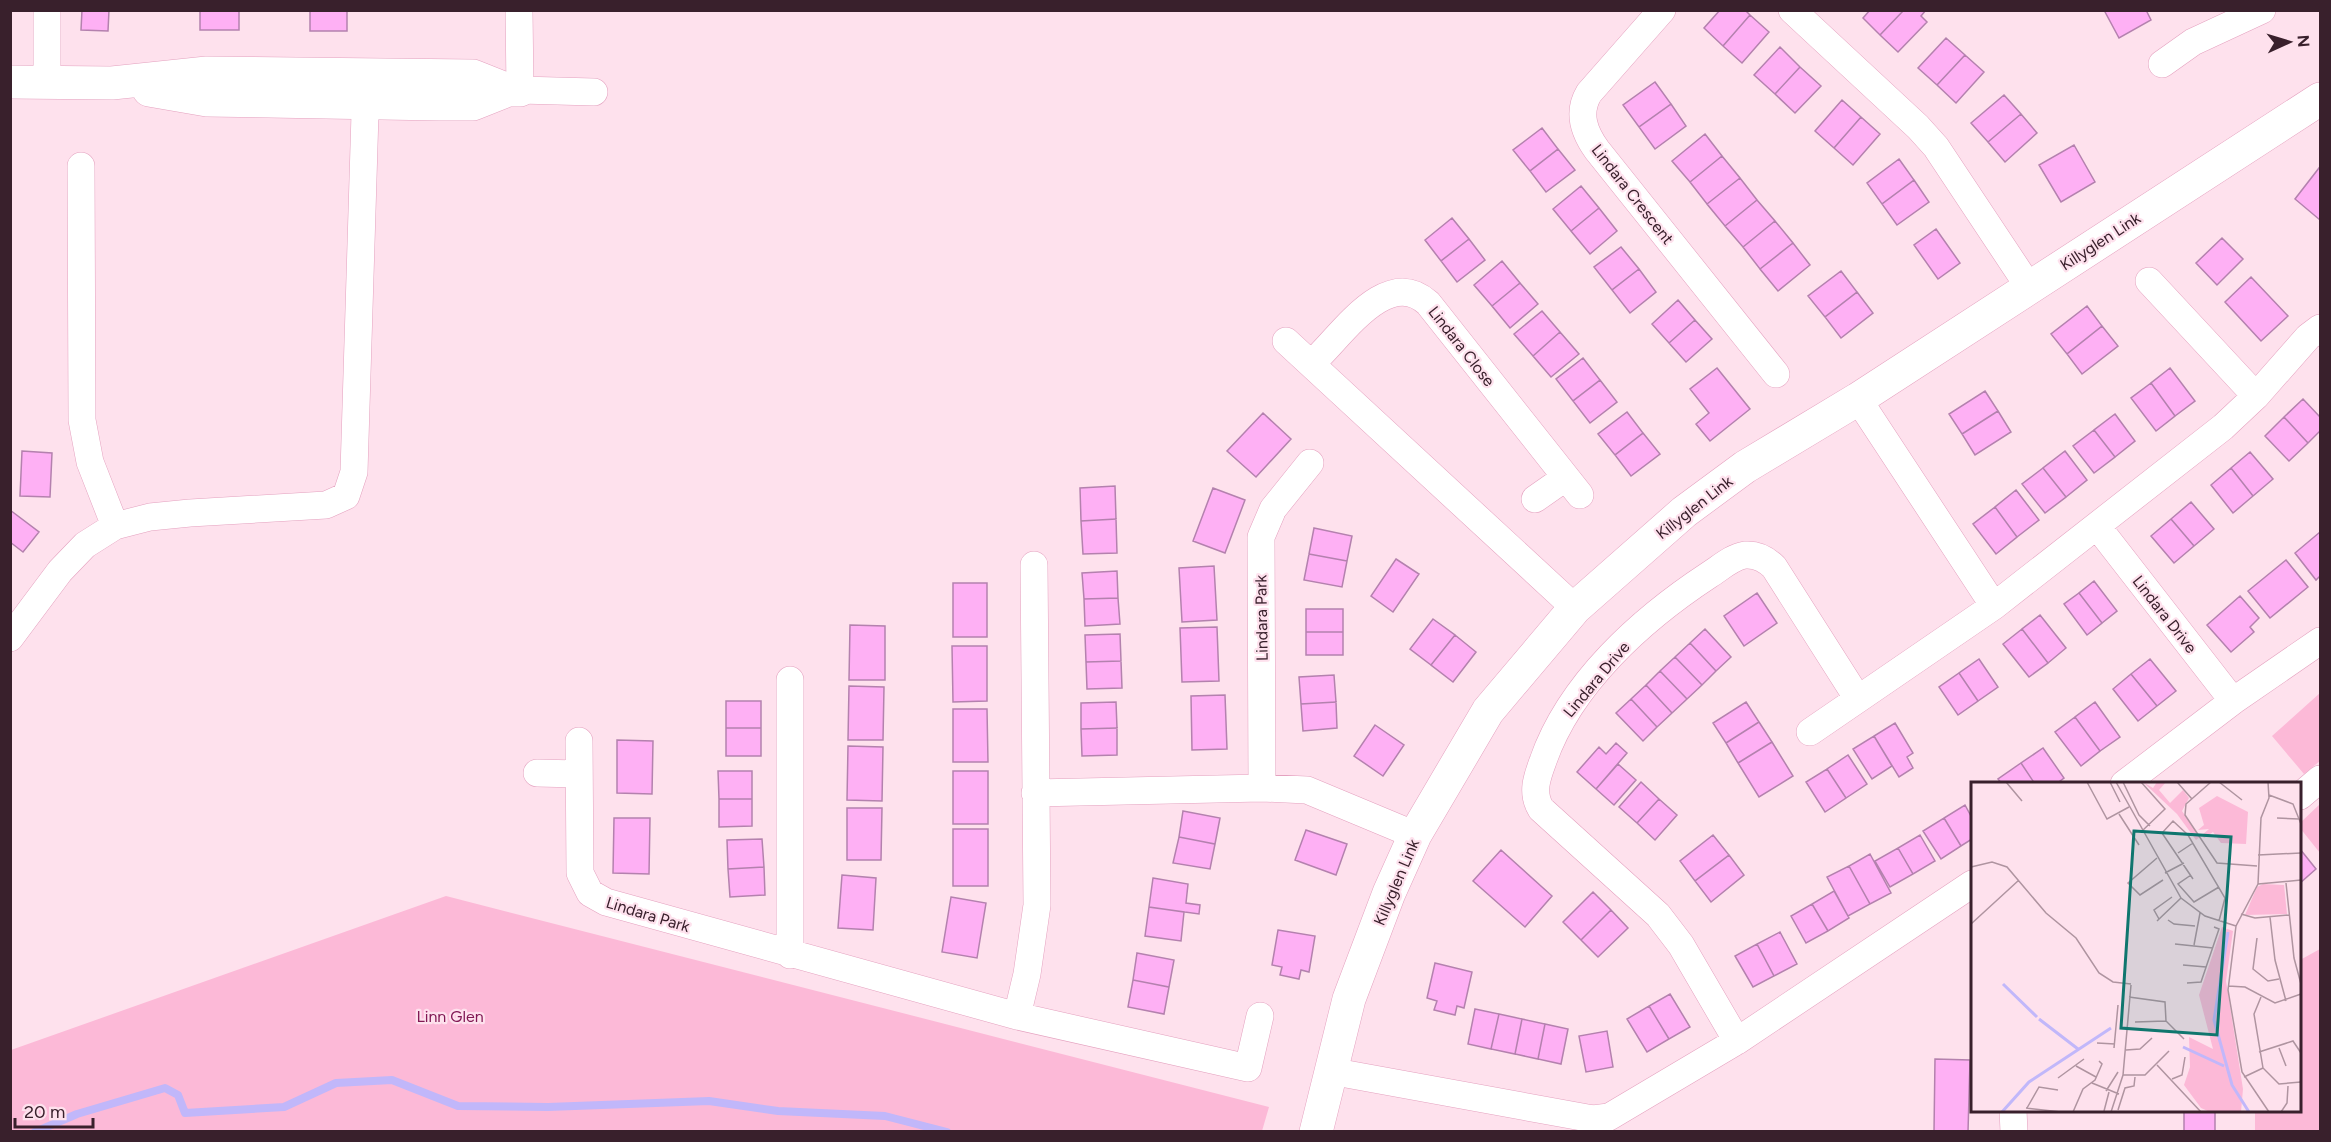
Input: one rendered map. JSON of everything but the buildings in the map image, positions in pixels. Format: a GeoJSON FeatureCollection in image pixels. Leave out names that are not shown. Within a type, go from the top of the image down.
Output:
{"type":"FeatureCollection","features":[{"type":"Feature","properties":{"kind":"street"},"geometry":{"type":"LineString","coordinates":[[47,82],[48,10]]}},
{"type":"Feature","properties":{"kind":"street"},"geometry":{"type":"LineString","coordinates":[[514,90],[519,10]]}},
{"type":"Feature","properties":{"kind":"street","name":"Lindara Crescent"},"geometry":{"type":"LineString","coordinates":[[1662,10],[1589,93],[1583,106],[1584,127],[1598,150],[1776,374]]}},
{"type":"Feature","properties":{"kind":"street"},"geometry":{"type":"LineString","coordinates":[[1792,10],[1918,127],[1936,147],[2029,287]]}},
{"type":"Feature","properties":{"kind":"street"},"geometry":{"type":"LineString","coordinates":[[2162,63],[2193,42],[2262,10]]}},
{"type":"Feature","properties":{"kind":"street"},"geometry":{"type":"LineString","coordinates":[[10,81],[112,83],[207,100],[366,89],[473,104],[514,90],[594,92]]}},
{"type":"Feature","properties":{"kind":"street"},"geometry":{"type":"LineString","coordinates":[[10,638],[60,571],[85,545],[115,526],[150,517],[190,513],[326,505],[346,496],[354,472],[366,89]]}},
{"type":"Feature","properties":{"kind":"street","name":"Killyglen Link"},"geometry":{"type":"LineString","coordinates":[[1316,1131],[1349,999],[1389,893],[1415,835],[1488,711],[1575,608],[1684,512],[1745,467],[1858,399],[2320,99]]}},
{"type":"Feature","properties":{"kind":"street"},"geometry":{"type":"LineString","coordinates":[[81,166],[82,420],[90,462],[115,526]]}},
{"type":"Feature","properties":{"kind":"street"},"geometry":{"type":"LineString","coordinates":[[2150,281],[2256,396]]}},
{"type":"Feature","properties":{"kind":"street","name":"Lindara Close"},"geometry":{"type":"LineString","coordinates":[[1312,363],[1379,297],[1395,292],[1415,294],[1428,303],[1572,487],[1535,499]]}},
{"type":"Feature","properties":{"kind":"street"},"geometry":{"type":"LineString","coordinates":[[1810,732],[1994,606],[2223,428],[2256,396],[2301,344],[2320,328]]}},
{"type":"Feature","properties":{"kind":"street"},"geometry":{"type":"LineString","coordinates":[[1286,341],[1575,608]]}},
{"type":"Feature","properties":{"kind":"street"},"geometry":{"type":"LineString","coordinates":[[1858,399],[1994,606]]}},
{"type":"Feature","properties":{"kind":"street","name":"Lindara Park"},"geometry":{"type":"LineString","coordinates":[[1262,788],[1261,537],[1273,509],[1310,463]]}},
{"type":"Feature","properties":{"kind":"street","name":"Lindara Drive"},"geometry":{"type":"LineString","coordinates":[[2097,526],[2234,701]]}},
{"type":"Feature","properties":{"kind":"street","name":"Lindara Drive"},"geometry":{"type":"LineString","coordinates":[[1737,1041],[1681,945],[1658,915],[1542,811],[1535,795],[1538,774],[1562,719],[1604,664],[1688,589],[1742,556],[1761,558],[1774,567],[1858,699]]}},
{"type":"Feature","properties":{"kind":"street"},"geometry":{"type":"LineString","coordinates":[[1017,1016],[1036,920],[1034,565]]}},
{"type":"Feature","properties":{"kind":"street"},"geometry":{"type":"LineString","coordinates":[[2125,782],[2234,701],[2320,641]]}},
{"type":"Feature","properties":{"kind":"street"},"geometry":{"type":"LineString","coordinates":[[790,680],[790,955]]}},
{"type":"Feature","properties":{"kind":"street","name":"Lindara Park"},"geometry":{"type":"LineString","coordinates":[[579,741],[580,873],[590,893],[606,902],[790,955],[1017,1016],[1248,1068],[1260,1016]]}},
{"type":"Feature","properties":{"kind":"street"},"geometry":{"type":"LineString","coordinates":[[537,774],[578,774]]}},
{"type":"Feature","properties":{"kind":"street"},"geometry":{"type":"LineString","coordinates":[[2301,795],[2320,779]]}},
{"type":"Feature","properties":{"kind":"street"},"geometry":{"type":"LineString","coordinates":[[1035,793],[1262,788],[1307,790],[1333,798],[1415,835]]}},
{"type":"Feature","properties":{"kind":"street"},"geometry":{"type":"LineString","coordinates":[[1330,1071],[1599,1119],[1617,1114],[1737,1041],[1971,885]]}},
{"type":"Feature","properties":{"kind":"street"},"geometry":{"type":"LineString","coordinates":[[2013,1112],[2014,1131]]}},
{"type":"Feature","properties":{"kind":"green space"},"geometry":{"type":"Polygon","coordinates":[[[2320,693],[2320,761],[2304,774],[2272,736],[2320,693]]]}},
{"type":"Feature","properties":{"kind":"green space"},"geometry":{"type":"Polygon","coordinates":[[[2320,804],[2320,853],[2301,829],[2301,822],[2320,804]]]}},
{"type":"Feature","properties":{"kind":"green space","name":"Linn Glen"},"geometry":{"type":"Polygon","coordinates":[[[446,896],[1269,1107],[1262,1131],[11,1131],[11,1050],[446,896]]]}},
{"type":"Feature","properties":{"kind":"green space"},"geometry":{"type":"Polygon","coordinates":[[[2320,949],[2320,1131],[2255,1131],[2255,1112],[2301,1112],[2301,959],[2320,949]]]}},
{"type":"Feature","properties":{"kind":"waterway"},"geometry":{"type":"LineString","coordinates":[[35,1132],[77,1114],[165,1088],[178,1095],[185,1113],[284,1107],[336,1083],[392,1080],[458,1106],[548,1107],[709,1101],[778,1111],[885,1116],[947,1132]]}}]}
